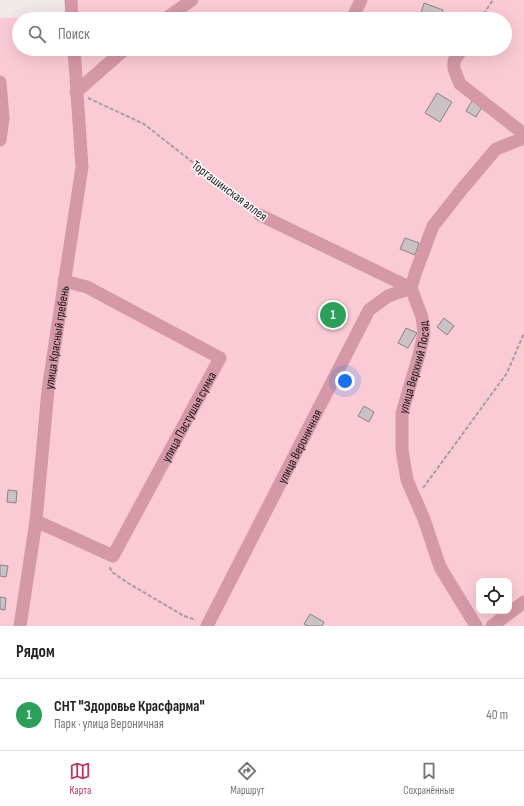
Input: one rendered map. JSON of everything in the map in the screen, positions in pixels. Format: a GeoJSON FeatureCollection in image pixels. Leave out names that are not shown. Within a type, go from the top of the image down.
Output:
{"type":"FeatureCollection","features":[{"type":"Feature","properties":{"kind":"street"},"geometry":{"type":"LineString","coordinates":[[71,0],[72,12]]}},
{"type":"Feature","properties":{"kind":"street"},"geometry":{"type":"LineString","coordinates":[[175,12],[192,0]]}},
{"type":"Feature","properties":{"kind":"street"},"geometry":{"type":"LineString","coordinates":[[355,12],[361,0]]}},
{"type":"Feature","properties":{"kind":"street","name":"улица Красный гребень"},"geometry":{"type":"LineString","coordinates":[[20,626],[36,521],[48,390],[82,167],[74,56]]}},
{"type":"Feature","properties":{"kind":"street"},"geometry":{"type":"LineString","coordinates":[[76,92],[117,56]]}},
{"type":"Feature","properties":{"kind":"street"},"geometry":{"type":"LineString","coordinates":[[457,56],[454,61],[454,69],[460,84],[524,134]]}},
{"type":"Feature","properties":{"kind":"street"},"geometry":{"type":"LineString","coordinates":[[0,82],[3,118],[0,140]]}},
{"type":"Feature","properties":{"kind":"street"},"geometry":{"type":"LineString","coordinates":[[411,288],[433,226],[496,149],[524,138]]}},
{"type":"Feature","properties":{"kind":"street","name":"Торгашинская аллея"},"geometry":{"type":"LineString","coordinates":[[260,215],[411,288]]}},
{"type":"Feature","properties":{"kind":"street","name":"улица Пастушья сумка"},"geometry":{"type":"LineString","coordinates":[[64,281],[87,287],[220,358],[113,556]]}},
{"type":"Feature","properties":{"kind":"street","name":"улица Верхний Посад"},"geometry":{"type":"LineString","coordinates":[[411,288],[422,317],[424,333],[402,413],[402,450],[407,480],[424,519],[440,567],[476,626]]}},
{"type":"Feature","properties":{"kind":"street","name":"улица Вероничная"},"geometry":{"type":"LineString","coordinates":[[208,625],[369,310],[388,296],[411,288]]}},
{"type":"Feature","properties":{"kind":"street"},"geometry":{"type":"LineString","coordinates":[[36,521],[113,556]]}},
{"type":"Feature","properties":{"kind":"street"},"geometry":{"type":"LineString","coordinates":[[492,626],[524,602]]}},
{"type":"Feature","properties":{"kind":"path"},"geometry":{"type":"LineString","coordinates":[[485,12],[493,0]]}},
{"type":"Feature","properties":{"kind":"path","name":"Торгашинская аллея"},"geometry":{"type":"LineString","coordinates":[[76,92],[144,124],[260,215]]}},
{"type":"Feature","properties":{"kind":"path"},"geometry":{"type":"LineString","coordinates":[[415,498],[507,373],[524,333]]}},
{"type":"Feature","properties":{"kind":"path"},"geometry":{"type":"LineString","coordinates":[[113,556],[110,568],[112,572],[184,616],[208,625]]}},
{"type":"Feature","properties":{"kind":"shaded area"},"geometry":{"type":"Polygon","coordinates":[[[75,0],[524,0],[524,626],[0,626],[0,18],[12,18],[12,56],[512,56],[512,12],[75,12],[75,0]]]}},
{"type":"Feature","properties":{"kind":"building"},"geometry":{"type":"Polygon","coordinates":[[[424,3],[443,10],[442,12],[421,12],[424,3]]]}},
{"type":"Feature","properties":{"kind":"building"},"geometry":{"type":"Polygon","coordinates":[[[437,93],[452,102],[440,122],[425,113],[437,93]]]}},
{"type":"Feature","properties":{"kind":"building"},"geometry":{"type":"Polygon","coordinates":[[[472,101],[482,107],[476,117],[466,111],[472,101]]]}},
{"type":"Feature","properties":{"kind":"building"},"geometry":{"type":"Polygon","coordinates":[[[405,238],[419,243],[415,255],[400,249],[405,238]]]}},
{"type":"Feature","properties":{"kind":"building"},"geometry":{"type":"Polygon","coordinates":[[[444,318],[454,326],[447,335],[437,327],[444,318]]]}},
{"type":"Feature","properties":{"kind":"building"},"geometry":{"type":"Polygon","coordinates":[[[406,328],[417,333],[408,348],[398,343],[406,328]]]}},
{"type":"Feature","properties":{"kind":"building"},"geometry":{"type":"Polygon","coordinates":[[[364,406],[374,412],[369,422],[358,416],[364,406]]]}},
{"type":"Feature","properties":{"kind":"building"},"geometry":{"type":"Polygon","coordinates":[[[8,490],[17,491],[16,503],[7,502],[8,490]]]}},
{"type":"Feature","properties":{"kind":"building"},"geometry":{"type":"Polygon","coordinates":[[[0,565],[8,566],[6,577],[0,576],[0,565]]]}},
{"type":"Feature","properties":{"kind":"building"},"geometry":{"type":"Polygon","coordinates":[[[0,597],[6,598],[5,610],[0,609],[0,597]]]}},
{"type":"Feature","properties":{"kind":"building"},"geometry":{"type":"Polygon","coordinates":[[[310,614],[324,622],[322,626],[308,626],[304,624],[310,614]]]}},
{"type":"Feature","properties":{"kind":"place","name":"СНТ \"Здоровье Красфарма\""},"geometry":{"type":"Point","coordinates":[333,315]}}]}
